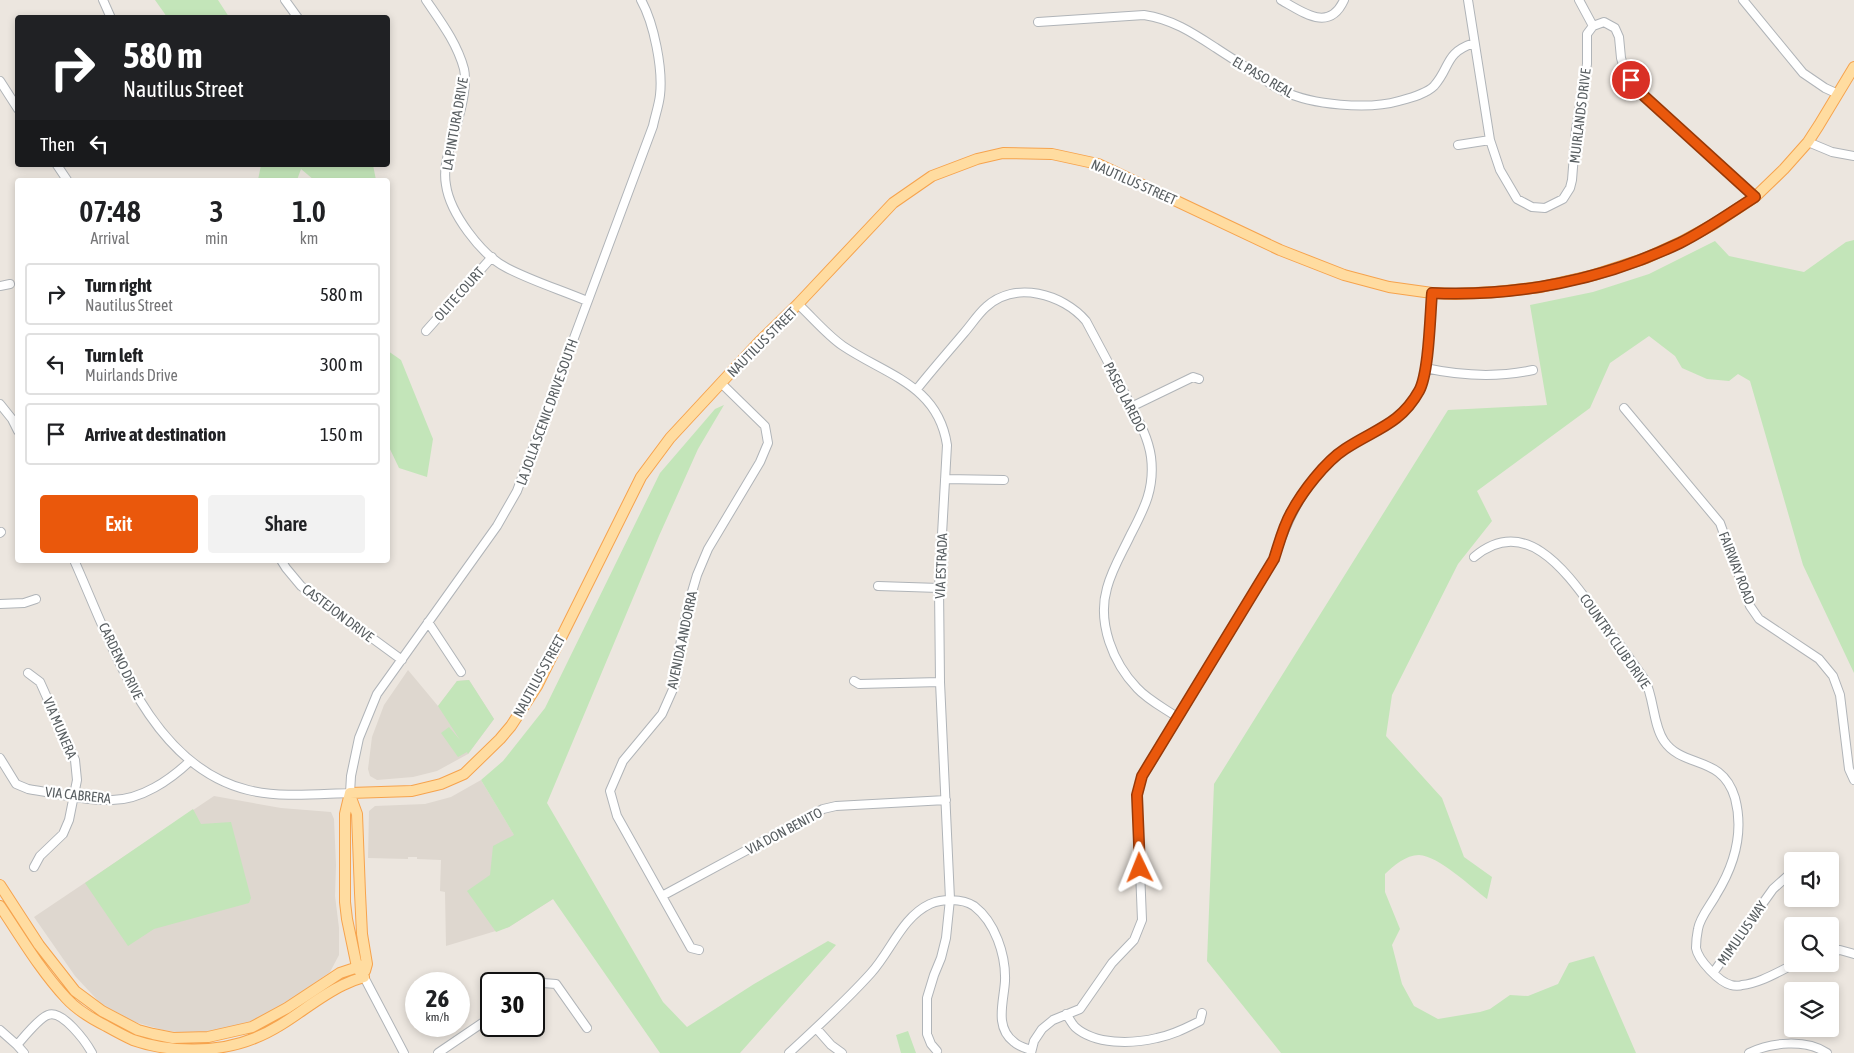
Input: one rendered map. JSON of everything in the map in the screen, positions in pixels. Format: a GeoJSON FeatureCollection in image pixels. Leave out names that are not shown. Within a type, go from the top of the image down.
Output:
{"type":"FeatureCollection","features":[{"type":"Feature","properties":{"kind":"main road","name":"NAUTILUS STREET"},"geometry":{"type":"LineString","coordinates":[[350,793],[412,791],[441,784],[464,774],[500,739],[511,726],[537,686],[641,478],[670,438],[759,342],[798,304],[893,203],[917,184],[932,176],[977,159],[1004,153],[1052,154],[1098,164],[1280,250],[1344,275],[1388,287],[1454,294],[1541,287],[1594,275],[1646,258],[1714,224],[1755,197],[1808,142],[1854,67]]}},
{"type":"Feature","properties":{"kind":"main road","name":"LA JOLLA SCENIC DRIVE SOUTH"},"geometry":{"type":"LineString","coordinates":[[350,793],[357,814],[362,966]]}},
{"type":"Feature","properties":{"kind":"main road","name":"LA JOLLA SCENIC DRIVE SOUTH"},"geometry":{"type":"LineString","coordinates":[[350,793],[345,814],[345,902],[347,919],[364,977]]}},
{"type":"Feature","properties":{"kind":"main road"},"geometry":{"type":"LineString","coordinates":[[0,885],[40,945],[75,991],[102,1011],[138,1030],[153,1034],[172,1038],[208,1038],[252,1027],[287,1008],[340,973],[362,966]]}},
{"type":"Feature","properties":{"kind":"main road"},"geometry":{"type":"LineString","coordinates":[[0,906],[30,952],[68,999],[96,1021],[134,1041],[150,1046],[172,1050],[208,1049],[255,1038],[295,1017],[342,985],[364,977]]}},
{"type":"Feature","properties":{"kind":"street"},"geometry":{"type":"LineString","coordinates":[[103,0],[110,15]]}},
{"type":"Feature","properties":{"kind":"street"},"geometry":{"type":"LineString","coordinates":[[285,0],[296,15]]}},
{"type":"Feature","properties":{"kind":"street","name":"LA PINTURA DRIVE"},"geometry":{"type":"LineString","coordinates":[[426,0],[452,38],[464,70],[465,81],[458,119],[448,152],[445,175],[446,186],[457,216],[484,251],[505,268],[587,302]]}},
{"type":"Feature","properties":{"kind":"street","name":"LA JOLLA SCENIC DRIVE SOUTH"},"geometry":{"type":"LineString","coordinates":[[350,793],[351,776],[359,738],[365,719],[377,694],[497,526],[517,491],[653,126],[660,97],[660,86],[656,45],[647,10],[641,0]]}},
{"type":"Feature","properties":{"kind":"street"},"geometry":{"type":"LineString","coordinates":[[1281,0],[1312,18],[1323,19],[1341,8],[1344,0]]}},
{"type":"Feature","properties":{"kind":"street","name":"MUIRLANDS DRIVE"},"geometry":{"type":"LineString","coordinates":[[1468,0],[1490,140],[1500,170],[1517,199],[1532,207],[1545,208],[1563,199],[1570,188],[1576,129],[1587,64],[1587,34],[1593,26]]}},
{"type":"Feature","properties":{"kind":"street"},"geometry":{"type":"LineString","coordinates":[[1578,0],[1593,26],[1604,22],[1615,28],[1619,37],[1624,68],[1644,96],[1755,197]]}},
{"type":"Feature","properties":{"kind":"street"},"geometry":{"type":"LineString","coordinates":[[1743,0],[1803,73],[1825,88],[1838,94]]}},
{"type":"Feature","properties":{"kind":"street","name":"EL PASO REAL"},"geometry":{"type":"LineString","coordinates":[[1038,22],[1155,17],[1185,28],[1282,91],[1308,100],[1342,105],[1398,102],[1421,93],[1433,87],[1443,73],[1449,59],[1463,47],[1474,43]]}},
{"type":"Feature","properties":{"kind":"street"},"geometry":{"type":"LineString","coordinates":[[0,81],[15,104]]}},
{"type":"Feature","properties":{"kind":"street"},"geometry":{"type":"LineString","coordinates":[[1458,145],[1490,140]]}},
{"type":"Feature","properties":{"kind":"street"},"geometry":{"type":"LineString","coordinates":[[1808,142],[1832,152],[1854,156]]}},
{"type":"Feature","properties":{"kind":"street"},"geometry":{"type":"LineString","coordinates":[[58,167],[66,178]]}},
{"type":"Feature","properties":{"kind":"street","name":"OLITE COURT"},"geometry":{"type":"LineString","coordinates":[[426,331],[492,257]]}},
{"type":"Feature","properties":{"kind":"street"},"geometry":{"type":"LineString","coordinates":[[0,286],[10,284]]}},
{"type":"Feature","properties":{"kind":"street","name":"PASEO LAREDO"},"geometry":{"type":"LineString","coordinates":[[917,389],[986,306],[1008,295],[1032,293],[1048,295],[1078,312],[1086,321],[1131,406],[1143,431],[1151,456],[1148,500],[1114,568],[1107,589],[1104,602],[1107,637],[1120,666],[1138,689],[1177,717]]}},
{"type":"Feature","properties":{"kind":"street"},"geometry":{"type":"LineString","coordinates":[[789,1053],[872,972],[911,917],[930,904],[950,899],[973,905],[991,924],[1002,956],[1005,980],[1000,1015],[1007,1034],[1014,1042],[1031,1052],[1034,1041],[1042,1029],[1053,1020],[1080,1009],[1112,963],[1134,940],[1142,920],[1137,795],[1142,776],[1274,559],[1283,531],[1292,512],[1321,471],[1346,448],[1392,423],[1403,414],[1419,391],[1425,368],[1432,293]]}},
{"type":"Feature","properties":{"kind":"street","name":"VIA ESTRADA"},"geometry":{"type":"LineString","coordinates":[[798,304],[842,345],[877,366],[891,372],[917,389],[926,398],[938,417],[946,437],[939,588],[940,682],[950,899],[946,938],[927,998],[927,1034],[931,1044],[937,1051]]}},
{"type":"Feature","properties":{"kind":"street"},"geometry":{"type":"LineString","coordinates":[[1425,368],[1453,374],[1479,376],[1517,374],[1533,370]]}},
{"type":"Feature","properties":{"kind":"street"},"geometry":{"type":"LineString","coordinates":[[1131,406],[1193,377],[1199,379]]}},
{"type":"Feature","properties":{"kind":"street","name":"AVENIDA ANDORRA"},"geometry":{"type":"LineString","coordinates":[[699,950],[691,948],[617,816],[610,790],[624,761],[662,714],[674,687],[687,609],[697,575],[708,549],[760,462],[768,443],[765,426],[721,383]]}},
{"type":"Feature","properties":{"kind":"street"},"geometry":{"type":"LineString","coordinates":[[0,404],[15,426]]}},
{"type":"Feature","properties":{"kind":"street","name":"FAIRWAY ROAD"},"geometry":{"type":"LineString","coordinates":[[1624,408],[1720,523],[1750,606],[1759,619],[1819,659],[1833,676],[1840,696],[1849,769],[1854,780]]}},
{"type":"Feature","properties":{"kind":"street"},"geometry":{"type":"LineString","coordinates":[[945,479],[1004,480]]}},
{"type":"Feature","properties":{"kind":"street","name":"COUNTRY CLUB DRIVE"},"geometry":{"type":"LineString","coordinates":[[1474,557],[1484,549],[1506,541],[1527,544],[1550,557],[1568,575],[1645,680],[1650,691],[1658,727],[1664,742],[1677,753],[1710,766],[1728,780],[1738,815],[1739,830],[1734,860],[1724,882],[1701,920],[1698,928],[1696,948],[1702,963],[1730,985],[1755,982],[1784,969]]}},
{"type":"Feature","properties":{"kind":"street","name":"CARDENO DRIVE"},"geometry":{"type":"LineString","coordinates":[[75,563],[130,686],[148,715],[190,761],[222,781],[248,790],[277,795],[350,793]]}},
{"type":"Feature","properties":{"kind":"street","name":"CASTEJON DRIVE"},"geometry":{"type":"LineString","coordinates":[[283,563],[301,586],[402,660]]}},
{"type":"Feature","properties":{"kind":"street"},"geometry":{"type":"LineString","coordinates":[[878,586],[939,588]]}},
{"type":"Feature","properties":{"kind":"street"},"geometry":{"type":"LineString","coordinates":[[0,604],[24,603],[36,599]]}},
{"type":"Feature","properties":{"kind":"street"},"geometry":{"type":"LineString","coordinates":[[428,622],[461,672]]}},
{"type":"Feature","properties":{"kind":"street","name":"VIA MUNERA"},"geometry":{"type":"LineString","coordinates":[[28,673],[40,682],[74,760],[77,780],[69,820],[63,834],[40,856],[34,867]]}},
{"type":"Feature","properties":{"kind":"street"},"geometry":{"type":"LineString","coordinates":[[854,681],[859,684],[940,682]]}},
{"type":"Feature","properties":{"kind":"street","name":"VIA CABRERA"},"geometry":{"type":"LineString","coordinates":[[0,758],[16,784],[28,789],[112,800],[131,798],[160,784],[190,761]]}},
{"type":"Feature","properties":{"kind":"street","name":"VIA DON BENITO"},"geometry":{"type":"LineString","coordinates":[[662,896],[823,808],[946,800]]}},
{"type":"Feature","properties":{"kind":"street","name":"MIMULUS WAY"},"geometry":{"type":"LineString","coordinates":[[1713,973],[1773,889],[1784,879]]}},
{"type":"Feature","properties":{"kind":"street"},"geometry":{"type":"LineString","coordinates":[[1839,950],[1854,954]]}},
{"type":"Feature","properties":{"kind":"street"},"geometry":{"type":"LineString","coordinates":[[364,977],[404,1053]]}},
{"type":"Feature","properties":{"kind":"street"},"geometry":{"type":"LineString","coordinates":[[545,983],[556,984],[587,1028]]}},
{"type":"Feature","properties":{"kind":"street"},"geometry":{"type":"LineString","coordinates":[[17,1044],[46,1015],[54,1013],[64,1018],[92,1053]]}},
{"type":"Feature","properties":{"kind":"street"},"geometry":{"type":"LineString","coordinates":[[1066,1014],[1075,1027],[1092,1037],[1131,1042],[1157,1038],[1177,1032],[1200,1021],[1202,1013]]}},
{"type":"Feature","properties":{"kind":"street"},"geometry":{"type":"LineString","coordinates":[[438,1053],[480,1025]]}},
{"type":"Feature","properties":{"kind":"street"},"geometry":{"type":"LineString","coordinates":[[816,1028],[831,1045],[842,1053]]}},
{"type":"Feature","properties":{"kind":"street"},"geometry":{"type":"LineString","coordinates":[[0,1030],[17,1044],[24,1053]]}},
{"type":"Feature","properties":{"kind":"street"},"geometry":{"type":"LineString","coordinates":[[1749,1053],[1757,1049],[1781,1044],[1818,1048],[1828,1053]]}},
{"type":"Feature","properties":{"kind":"shaded area"},"geometry":{"type":"Polygon","coordinates":[[[408,670],[438,706],[457,681],[469,680],[494,719],[468,754],[437,771],[413,777],[377,780],[370,776],[368,769],[372,737],[384,705],[408,670]]]}},
{"type":"Feature","properties":{"kind":"shaded area"},"geometry":{"type":"Polygon","coordinates":[[[481,780],[553,899],[509,927],[446,946],[445,892],[440,891],[441,860],[417,859],[417,857],[408,857],[408,859],[368,858],[369,811],[375,806],[425,804],[451,797],[481,780]]]}},
{"type":"Feature","properties":{"kind":"shaded area"},"geometry":{"type":"Polygon","coordinates":[[[214,796],[281,808],[331,812],[334,819],[335,896],[339,928],[339,955],[330,972],[278,1009],[261,1019],[234,1030],[196,1035],[163,1030],[131,1021],[103,1006],[75,976],[34,917],[214,796]]]}},
{"type":"Feature","properties":{"kind":"green space"},"geometry":{"type":"Polygon","coordinates":[[[155,0],[218,0],[228,15],[166,15],[155,0]]]}},
{"type":"Feature","properties":{"kind":"green space"},"geometry":{"type":"Polygon","coordinates":[[[261,167],[373,167],[376,178],[312,178],[301,169],[298,178],[258,178],[261,167]]]}},
{"type":"Feature","properties":{"kind":"green space"},"geometry":{"type":"Polygon","coordinates":[[[1854,240],[1854,673],[1803,565],[1750,381],[1738,374],[1729,381],[1707,379],[1682,368],[1675,356],[1649,336],[1610,363],[1590,408],[1477,491],[1492,521],[1458,564],[1392,695],[1386,736],[1442,798],[1464,857],[1492,877],[1487,899],[1445,866],[1419,855],[1414,855],[1396,864],[1385,874],[1385,892],[1400,929],[1392,945],[1402,984],[1414,1006],[1438,1019],[1480,1012],[1490,1009],[1510,995],[1528,996],[1558,984],[1569,963],[1594,956],[1636,1053],[1281,1053],[1207,961],[1214,784],[1448,410],[1547,405],[1530,305],[1593,292],[1649,274],[1715,241],[1729,256],[1804,272],[1846,242],[1854,240]]]}},
{"type":"Feature","properties":{"kind":"green space"},"geometry":{"type":"Polygon","coordinates":[[[390,352],[401,360],[433,439],[427,477],[399,468],[390,449],[390,352]]]}},
{"type":"Feature","properties":{"kind":"green space"},"geometry":{"type":"Polygon","coordinates":[[[724,405],[698,449],[659,536],[547,803],[663,1002],[687,1027],[754,984],[828,941],[836,945],[740,1053],[660,1053],[553,899],[509,927],[496,932],[467,891],[490,875],[493,846],[514,835],[481,780],[503,761],[545,708],[660,473],[715,409],[724,405]]]}},
{"type":"Feature","properties":{"kind":"green space"},"geometry":{"type":"Polygon","coordinates":[[[469,680],[494,719],[468,754],[467,752],[458,757],[441,733],[449,727],[460,740],[438,706],[457,681],[469,680]]]}},
{"type":"Feature","properties":{"kind":"green space"},"geometry":{"type":"Polygon","coordinates":[[[193,809],[201,824],[231,822],[251,898],[249,903],[154,929],[128,946],[85,883],[193,809]]]}},
{"type":"Feature","properties":{"kind":"green space"},"geometry":{"type":"Polygon","coordinates":[[[908,1031],[916,1053],[901,1053],[896,1035],[908,1031]]]}},
{"type":"Feature","properties":{"kind":"route"},"geometry":{"type":"LineString","coordinates":[[1140,868],[1137,795],[1142,776],[1274,559],[1283,531],[1292,512],[1321,471],[1346,448],[1392,423],[1403,414],[1419,391],[1424,379],[1432,293],[1496,292],[1541,287],[1594,275],[1646,258],[1680,242],[1714,224],[1755,197],[1644,96],[1631,80]]}}]}
